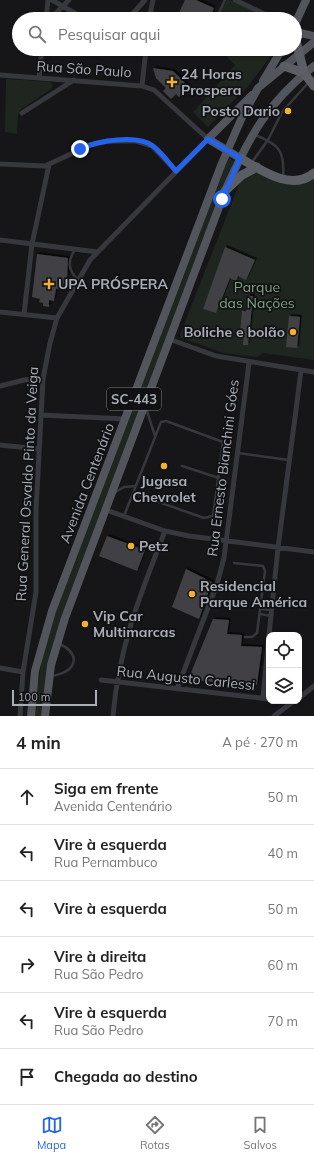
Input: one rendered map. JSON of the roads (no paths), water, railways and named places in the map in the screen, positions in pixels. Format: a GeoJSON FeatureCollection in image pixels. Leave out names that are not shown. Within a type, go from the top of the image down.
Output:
{"type":"FeatureCollection","features":[{"type":"Feature","properties":{"kind":"highway"},"geometry":{"type":"LineString","coordinates":[[300,56],[304,73],[312,84]]}},
{"type":"Feature","properties":{"kind":"highway"},"geometry":{"type":"LineString","coordinates":[[284,66],[304,73]]}},
{"type":"Feature","properties":{"kind":"highway"},"geometry":{"type":"LineString","coordinates":[[240,158],[282,179],[300,181],[314,173]]}},
{"type":"Feature","properties":{"kind":"highway"},"geometry":{"type":"LineString","coordinates":[[225,191],[254,166]]}},
{"type":"Feature","properties":{"kind":"main road"},"geometry":{"type":"LineString","coordinates":[[300,12],[306,0]]}},
{"type":"Feature","properties":{"kind":"main road"},"geometry":{"type":"LineString","coordinates":[[302,33],[314,36]]}},
{"type":"Feature","properties":{"kind":"main road","name":"Avenida Centenário"},"geometry":{"type":"LineString","coordinates":[[302,51],[314,42]]}},
{"type":"Feature","properties":{"kind":"main road","name":"Rua General Osvaldo Pinto da Veiga"},"geometry":{"type":"LineString","coordinates":[[208,139],[258,88],[278,56]]}},
{"type":"Feature","properties":{"kind":"main road","name":"Avenida Centenário"},"geometry":{"type":"LineString","coordinates":[[31,716],[35,671],[46,627],[126,419],[208,197],[243,115],[258,88],[296,56]]}},
{"type":"Feature","properties":{"kind":"main road","name":"Avenida Centenário"},"geometry":{"type":"LineString","coordinates":[[45,716],[49,677],[57,643],[225,191],[252,134],[280,96],[304,73],[314,66]]}},
{"type":"Feature","properties":{"kind":"main road"},"geometry":{"type":"LineString","coordinates":[[208,139],[240,158]]}},
{"type":"Feature","properties":{"kind":"street"},"geometry":{"type":"LineString","coordinates":[[47,12],[48,0]]}},
{"type":"Feature","properties":{"kind":"street"},"geometry":{"type":"LineString","coordinates":[[52,0],[73,12]]}},
{"type":"Feature","properties":{"kind":"street"},"geometry":{"type":"LineString","coordinates":[[56,12],[69,0]]}},
{"type":"Feature","properties":{"kind":"street"},"geometry":{"type":"LineString","coordinates":[[134,12],[145,0]]}},
{"type":"Feature","properties":{"kind":"street"},"geometry":{"type":"LineString","coordinates":[[150,12],[153,0]]}},
{"type":"Feature","properties":{"kind":"street"},"geometry":{"type":"LineString","coordinates":[[235,0],[260,12]]}},
{"type":"Feature","properties":{"kind":"street"},"geometry":{"type":"LineString","coordinates":[[39,78],[41,56]]}},
{"type":"Feature","properties":{"kind":"street"},"geometry":{"type":"LineString","coordinates":[[145,56],[142,86],[154,90],[208,139]]}},
{"type":"Feature","properties":{"kind":"street","name":"Rua São Paulo"},"geometry":{"type":"LineString","coordinates":[[0,75],[142,86]]}},
{"type":"Feature","properties":{"kind":"street"},"geometry":{"type":"LineString","coordinates":[[22,113],[74,80]]}},
{"type":"Feature","properties":{"kind":"street","name":"Rua General Osvaldo Pinto da Veiga"},"geometry":{"type":"LineString","coordinates":[[20,716],[22,672],[36,592],[36,526],[43,379],[50,343],[57,318],[78,280],[98,252],[208,139]]}},
{"type":"Feature","properties":{"kind":"street"},"geometry":{"type":"LineString","coordinates":[[0,164],[40,167],[49,165],[90,144],[108,141],[136,141],[152,146],[176,171]]}},
{"type":"Feature","properties":{"kind":"street"},"geometry":{"type":"LineString","coordinates":[[24,314],[32,244],[49,165]]}},
{"type":"Feature","properties":{"kind":"street"},"geometry":{"type":"LineString","coordinates":[[0,240],[98,252]]}},
{"type":"Feature","properties":{"kind":"street"},"geometry":{"type":"LineString","coordinates":[[0,312],[57,318]]}},
{"type":"Feature","properties":{"kind":"street"},"geometry":{"type":"LineString","coordinates":[[169,339],[216,356],[249,363],[314,372]]}},
{"type":"Feature","properties":{"kind":"street","name":"Rua Ernesto Bianchini Góes"},"geometry":{"type":"LineString","coordinates":[[177,688],[219,577],[227,542],[249,363]]}},
{"type":"Feature","properties":{"kind":"street"},"geometry":{"type":"LineString","coordinates":[[269,632],[278,548],[301,370]]}},
{"type":"Feature","properties":{"kind":"street"},"geometry":{"type":"LineString","coordinates":[[0,386],[24,380],[43,379]]}},
{"type":"Feature","properties":{"kind":"street"},"geometry":{"type":"LineString","coordinates":[[41,415],[126,419]]}},
{"type":"Feature","properties":{"kind":"street"},"geometry":{"type":"LineString","coordinates":[[0,445],[39,449]]}},
{"type":"Feature","properties":{"kind":"street"},"geometry":{"type":"LineString","coordinates":[[106,510],[165,531],[227,542],[314,552]]}},
{"type":"Feature","properties":{"kind":"street"},"geometry":{"type":"LineString","coordinates":[[113,716],[116,682],[133,612],[165,531]]}},
{"type":"Feature","properties":{"kind":"street"},"geometry":{"type":"LineString","coordinates":[[263,698],[266,666]]}},
{"type":"Feature","properties":{"kind":"street"},"geometry":{"type":"LineString","coordinates":[[0,668],[22,672]]}},
{"type":"Feature","properties":{"kind":"street","name":"Rua Augusto Carlessi"},"geometry":{"type":"LineString","coordinates":[[101,680],[266,698]]}},
{"type":"Feature","properties":{"kind":"street"},"geometry":{"type":"LineString","coordinates":[[302,696],[314,686]]}},
{"type":"Feature","properties":{"kind":"street"},"geometry":{"type":"LineString","coordinates":[[274,716],[290,704]]}},
{"type":"Feature","properties":{"kind":"lane"},"geometry":{"type":"LineString","coordinates":[[219,12],[225,0]]}},
{"type":"Feature","properties":{"kind":"lane"},"geometry":{"type":"LineString","coordinates":[[254,166],[282,112],[312,84]]}},
{"type":"Feature","properties":{"kind":"lane"},"geometry":{"type":"LineString","coordinates":[[252,134],[268,140],[280,149],[284,161],[282,179]]}},
{"type":"Feature","properties":{"kind":"lane"},"geometry":{"type":"LineString","coordinates":[[75,249],[71,255],[69,267],[72,275],[78,280]]}},
{"type":"Feature","properties":{"kind":"lane"},"geometry":{"type":"LineString","coordinates":[[145,406],[155,436]]}},
{"type":"Feature","properties":{"kind":"lane"},"geometry":{"type":"LineString","coordinates":[[124,516],[155,436],[161,422],[166,420],[223,442],[214,516],[204,518],[133,493]]}},
{"type":"Feature","properties":{"kind":"lane"},"geometry":{"type":"LineString","coordinates":[[238,453],[290,460]]}},
{"type":"Feature","properties":{"kind":"lane"},"geometry":{"type":"LineString","coordinates":[[182,466],[219,478]]}},
{"type":"Feature","properties":{"kind":"lane"},"geometry":{"type":"LineString","coordinates":[[112,494],[124,487],[136,486]]}},
{"type":"Feature","properties":{"kind":"lane"},"geometry":{"type":"LineString","coordinates":[[234,564],[263,566],[264,568],[257,633],[252,637],[245,637]]}},
{"type":"Feature","properties":{"kind":"lane"},"geometry":{"type":"LineString","coordinates":[[260,609],[271,613]]}},
{"type":"Feature","properties":{"kind":"lane"},"geometry":{"type":"LineString","coordinates":[[260,614],[271,613]]}},
{"type":"Feature","properties":{"kind":"lane"},"geometry":{"type":"LineString","coordinates":[[49,677],[66,672],[74,663],[74,658],[70,650],[57,643]]}},
{"type":"Feature","properties":{"kind":"place","name":"24 Horas Prospera"},"geometry":{"type":"Point","coordinates":[172,82]}},
{"type":"Feature","properties":{"kind":"place","name":"Posto Dario"},"geometry":{"type":"Point","coordinates":[288,111]}},
{"type":"Feature","properties":{"kind":"place","name":"UPA PRÓSPERA"},"geometry":{"type":"Point","coordinates":[49,284]}},
{"type":"Feature","properties":{"kind":"place","name":"Boliche e bolão"},"geometry":{"type":"Point","coordinates":[293,332]}},
{"type":"Feature","properties":{"kind":"place","name":"Jugasa Chevrolet"},"geometry":{"type":"Point","coordinates":[164,466]}},
{"type":"Feature","properties":{"kind":"place","name":"Petz"},"geometry":{"type":"Point","coordinates":[131,546]}},
{"type":"Feature","properties":{"kind":"place","name":"Residencial Parque América"},"geometry":{"type":"Point","coordinates":[192,594]}},
{"type":"Feature","properties":{"kind":"place","name":"Vip Car Multimarcas"},"geometry":{"type":"Point","coordinates":[85,624]}},
{"type":"Feature","properties":{"kind":"park label","name":"Parque das Nações"},"geometry":{"type":"Point","coordinates":[257,296]}}]}
